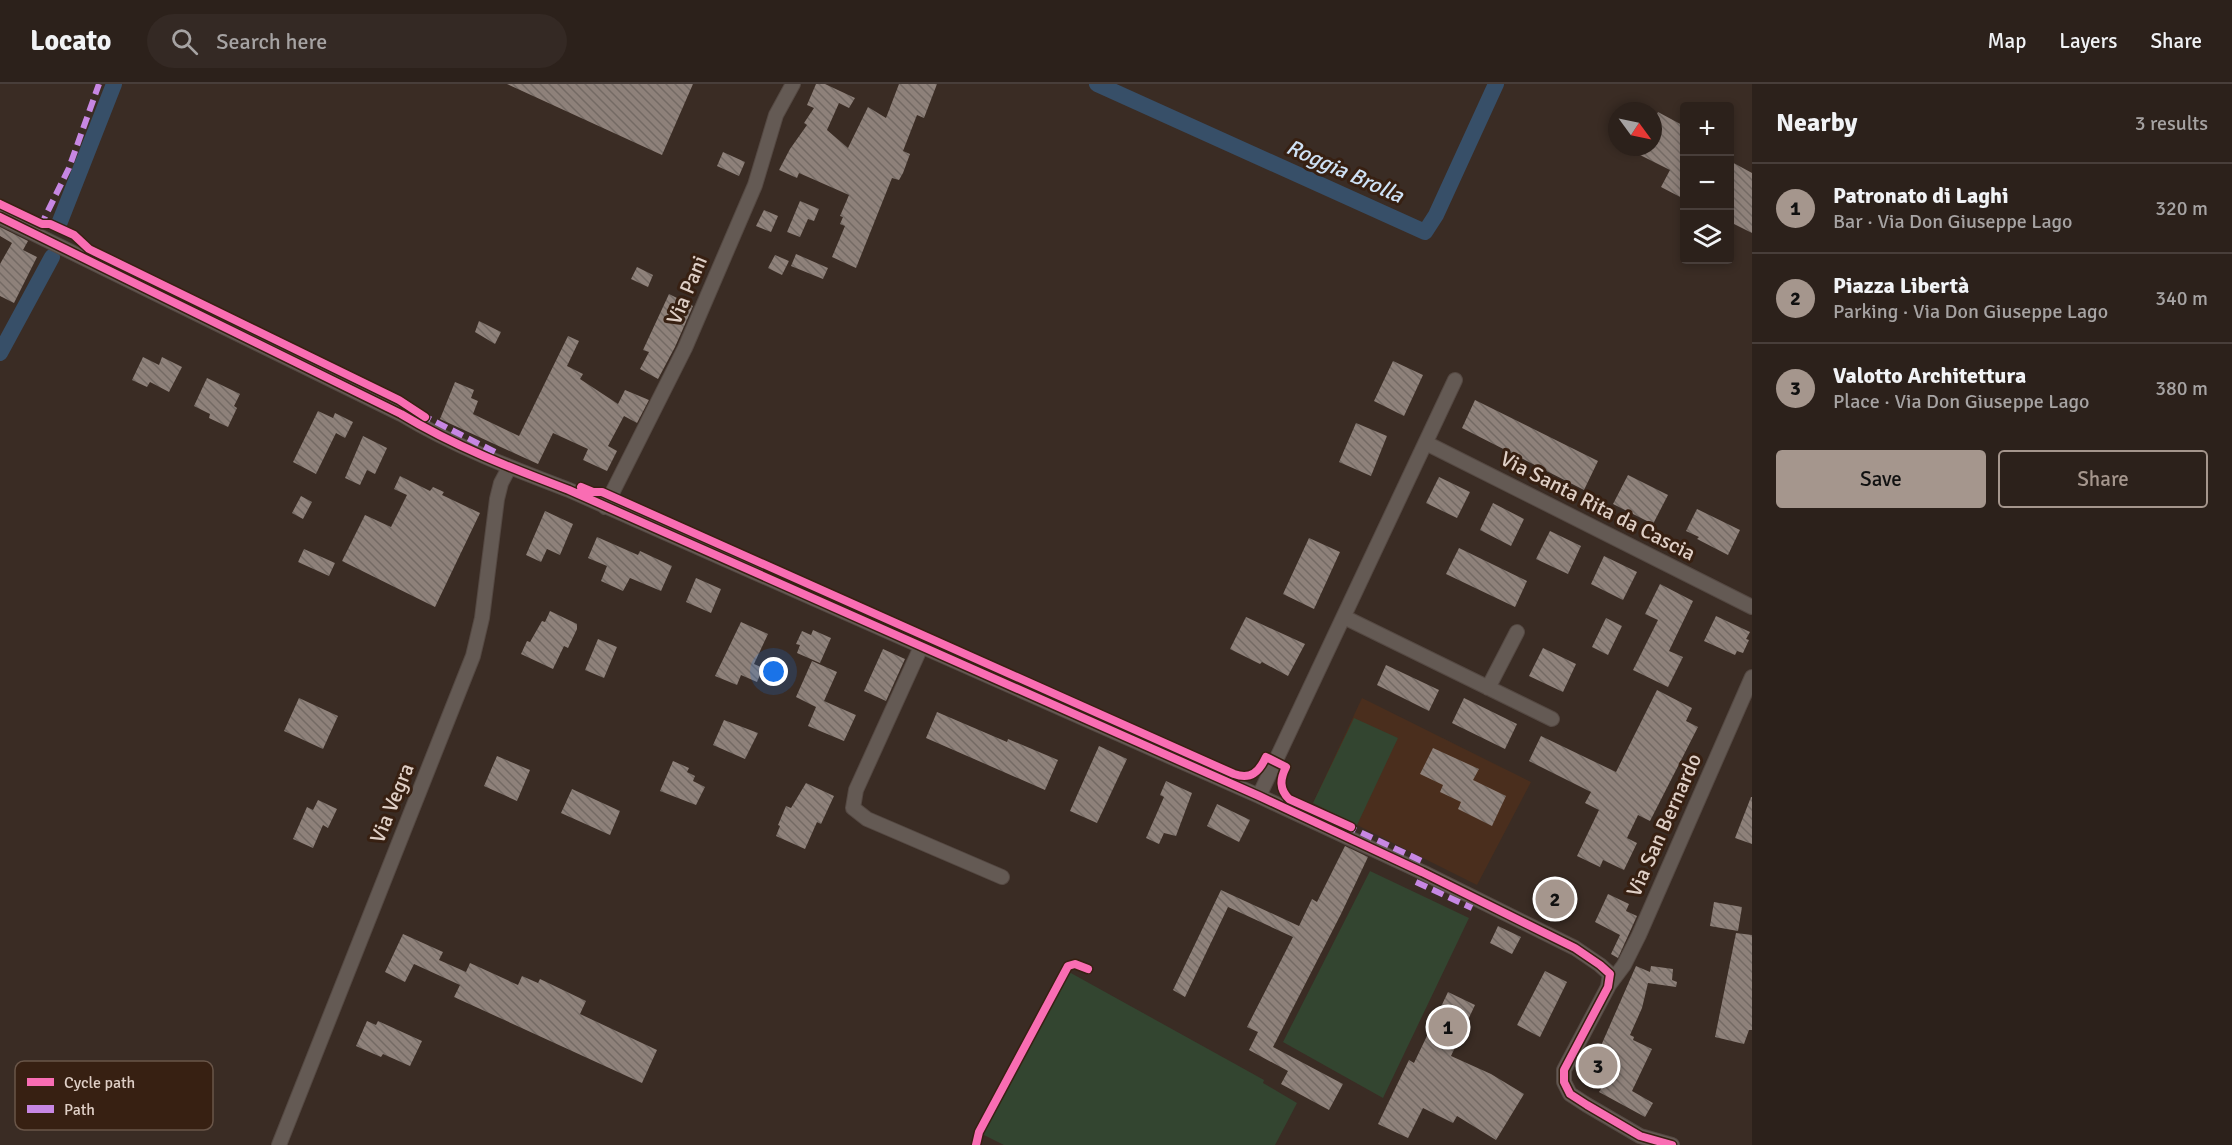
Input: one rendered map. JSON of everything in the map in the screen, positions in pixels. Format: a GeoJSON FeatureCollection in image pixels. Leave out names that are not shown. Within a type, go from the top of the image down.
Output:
{"type":"FeatureCollection","features":[{"type":"Feature","properties":{"kind":"street","name":"Via Pani"},"geometry":{"type":"LineString","coordinates":[[605,507],[685,348],[755,185],[776,115],[793,84]]}},
{"type":"Feature","properties":{"kind":"street"},"geometry":{"type":"LineString","coordinates":[[0,217],[391,409],[432,433],[509,468],[569,490],[1259,796],[1431,876],[1575,948],[1600,965],[1610,975],[1608,987]]}},
{"type":"Feature","properties":{"kind":"street"},"geometry":{"type":"LineString","coordinates":[[1259,796],[1455,380]]}},
{"type":"Feature","properties":{"kind":"street","name":"Via Santa Rita da Cascia"},"geometry":{"type":"LineString","coordinates":[[1426,443],[1752,607]]}},
{"type":"Feature","properties":{"kind":"street","name":"Via Vegra"},"geometry":{"type":"LineString","coordinates":[[279,1145],[473,656],[482,618],[497,499],[501,483],[509,468]]}},
{"type":"Feature","properties":{"kind":"street"},"geometry":{"type":"LineString","coordinates":[[1344,617],[1552,719]]}},
{"type":"Feature","properties":{"kind":"street"},"geometry":{"type":"LineString","coordinates":[[1488,688],[1517,632]]}},
{"type":"Feature","properties":{"kind":"street"},"geometry":{"type":"LineString","coordinates":[[921,647],[856,790],[853,808],[867,819],[1002,877]]}},
{"type":"Feature","properties":{"kind":"street","name":"Via San Bernardo"},"geometry":{"type":"LineString","coordinates":[[1672,1145],[1640,1136],[1570,1094],[1564,1082],[1564,1070],[1608,987],[1624,965],[1639,935],[1752,677]]}},
{"type":"Feature","properties":{"kind":"shaded area"},"geometry":{"type":"Polygon","coordinates":[[[1362,698],[1531,782],[1477,885],[1313,803],[1362,698]]]}},
{"type":"Feature","properties":{"kind":"green space"},"geometry":{"type":"Polygon","coordinates":[[[1354,718],[1398,738],[1357,825],[1313,803],[1354,718]]]}},
{"type":"Feature","properties":{"kind":"green space"},"geometry":{"type":"Polygon","coordinates":[[[1370,871],[1469,918],[1383,1098],[1283,1042],[1370,871]]]}},
{"type":"Feature","properties":{"kind":"green space"},"geometry":{"type":"Polygon","coordinates":[[[1069,972],[1264,1080],[1263,1083],[1297,1103],[1275,1145],[1004,1145],[982,1134],[1069,972]]]}},
{"type":"Feature","properties":{"kind":"building"},"geometry":{"type":"Polygon","coordinates":[[[507,84],[693,84],[662,155],[507,84]]]}},
{"type":"Feature","properties":{"kind":"building"},"geometry":{"type":"Polygon","coordinates":[[[816,84],[825,84],[855,98],[849,108],[839,103],[827,130],[848,148],[868,107],[886,118],[899,84],[937,84],[924,118],[917,115],[903,151],[910,154],[903,173],[899,180],[892,178],[856,268],[832,257],[845,226],[840,224],[843,217],[840,216],[849,195],[799,173],[797,178],[779,170],[807,125],[804,123],[814,108],[807,105],[816,84]]]}},
{"type":"Feature","properties":{"kind":"building"},"geometry":{"type":"Polygon","coordinates":[[[1662,114],[1680,124],[1680,197],[1661,187],[1670,170],[1642,156],[1662,156],[1662,114]]]}},
{"type":"Feature","properties":{"kind":"building"},"geometry":{"type":"Polygon","coordinates":[[[723,152],[745,162],[739,176],[717,166],[723,152]]]}},
{"type":"Feature","properties":{"kind":"building"},"geometry":{"type":"Polygon","coordinates":[[[1734,163],[1752,173],[1752,233],[1734,224],[1734,163]]]}},
{"type":"Feature","properties":{"kind":"building"},"geometry":{"type":"Polygon","coordinates":[[[800,201],[819,209],[814,221],[808,219],[800,237],[787,232],[800,201]]]}},
{"type":"Feature","properties":{"kind":"building"},"geometry":{"type":"Polygon","coordinates":[[[764,210],[778,216],[771,232],[756,226],[764,210]]]}},
{"type":"Feature","properties":{"kind":"building"},"geometry":{"type":"Polygon","coordinates":[[[0,227],[28,241],[23,250],[37,257],[14,303],[0,296],[0,264],[12,243],[0,236],[0,227]]]}},
{"type":"Feature","properties":{"kind":"building"},"geometry":{"type":"Polygon","coordinates":[[[796,254],[828,268],[823,279],[791,266],[796,254]]]}},
{"type":"Feature","properties":{"kind":"building"},"geometry":{"type":"Polygon","coordinates":[[[775,255],[789,261],[782,275],[768,268],[775,255]]]}},
{"type":"Feature","properties":{"kind":"building"},"geometry":{"type":"Polygon","coordinates":[[[637,267],[653,275],[648,287],[631,279],[637,267]]]}},
{"type":"Feature","properties":{"kind":"building"},"geometry":{"type":"Polygon","coordinates":[[[669,294],[693,306],[658,379],[640,369],[649,352],[643,350],[669,294]]]}},
{"type":"Feature","properties":{"kind":"building"},"geometry":{"type":"Polygon","coordinates":[[[479,321],[501,332],[495,344],[475,332],[479,321]]]}},
{"type":"Feature","properties":{"kind":"building"},"geometry":{"type":"Polygon","coordinates":[[[568,336],[579,341],[567,366],[583,374],[580,379],[618,404],[625,390],[649,400],[637,423],[624,416],[608,446],[617,451],[607,471],[583,460],[588,449],[553,433],[538,464],[440,419],[455,382],[474,390],[471,398],[478,401],[473,414],[519,436],[568,336]]]}},
{"type":"Feature","properties":{"kind":"building"},"geometry":{"type":"Polygon","coordinates":[[[143,357],[159,365],[162,357],[182,367],[169,392],[150,382],[147,387],[132,380],[143,357]]]}},
{"type":"Feature","properties":{"kind":"building"},"geometry":{"type":"Polygon","coordinates":[[[1393,361],[1423,375],[1404,416],[1374,401],[1393,361]]]}},
{"type":"Feature","properties":{"kind":"building"},"geometry":{"type":"Polygon","coordinates":[[[207,378],[240,394],[234,406],[237,408],[228,427],[209,418],[210,414],[194,406],[207,378]]]}},
{"type":"Feature","properties":{"kind":"building"},"geometry":{"type":"Polygon","coordinates":[[[1475,400],[1598,461],[1584,490],[1462,428],[1475,400]]]}},
{"type":"Feature","properties":{"kind":"building"},"geometry":{"type":"Polygon","coordinates":[[[318,411],[333,418],[335,413],[353,422],[345,438],[336,433],[316,474],[293,462],[318,411]]]}},
{"type":"Feature","properties":{"kind":"building"},"geometry":{"type":"Polygon","coordinates":[[[1356,423],[1387,436],[1371,476],[1339,462],[1356,423]]]}},
{"type":"Feature","properties":{"kind":"building"},"geometry":{"type":"Polygon","coordinates":[[[363,436],[387,448],[375,474],[367,470],[360,485],[345,478],[363,436]]]}},
{"type":"Feature","properties":{"kind":"building"},"geometry":{"type":"Polygon","coordinates":[[[1628,475],[1668,495],[1653,524],[1613,504],[1628,475]]]}},
{"type":"Feature","properties":{"kind":"building"},"geometry":{"type":"Polygon","coordinates":[[[400,476],[430,491],[433,487],[444,492],[442,495],[480,513],[435,607],[342,561],[365,515],[391,527],[407,495],[394,489],[400,476]]]}},
{"type":"Feature","properties":{"kind":"building"},"geometry":{"type":"Polygon","coordinates":[[[1439,477],[1470,492],[1457,518],[1426,503],[1439,477]]]}},
{"type":"Feature","properties":{"kind":"building"},"geometry":{"type":"Polygon","coordinates":[[[301,496],[312,502],[303,519],[292,513],[301,496]]]}},
{"type":"Feature","properties":{"kind":"building"},"geometry":{"type":"Polygon","coordinates":[[[1493,503],[1524,519],[1511,546],[1480,530],[1493,503]]]}},
{"type":"Feature","properties":{"kind":"building"},"geometry":{"type":"Polygon","coordinates":[[[1697,509],[1740,530],[1728,555],[1686,531],[1697,509]]]}},
{"type":"Feature","properties":{"kind":"building"},"geometry":{"type":"Polygon","coordinates":[[[545,511],[573,524],[560,555],[547,549],[541,562],[526,555],[545,511]]]}},
{"type":"Feature","properties":{"kind":"building"},"geometry":{"type":"Polygon","coordinates":[[[1550,531],[1581,546],[1568,574],[1536,559],[1550,531]]]}},
{"type":"Feature","properties":{"kind":"building"},"geometry":{"type":"Polygon","coordinates":[[[597,537],[638,555],[640,551],[672,566],[661,591],[630,578],[623,591],[601,581],[607,566],[588,558],[597,537]]]}},
{"type":"Feature","properties":{"kind":"building"},"geometry":{"type":"Polygon","coordinates":[[[1309,538],[1340,552],[1314,609],[1283,594],[1309,538]]]}},
{"type":"Feature","properties":{"kind":"building"},"geometry":{"type":"Polygon","coordinates":[[[1459,548],[1527,581],[1515,607],[1446,574],[1459,548]]]}},
{"type":"Feature","properties":{"kind":"building"},"geometry":{"type":"Polygon","coordinates":[[[304,549],[335,563],[329,576],[298,562],[304,549]]]}},
{"type":"Feature","properties":{"kind":"building"},"geometry":{"type":"Polygon","coordinates":[[[1604,556],[1637,572],[1623,600],[1591,584],[1604,556]]]}},
{"type":"Feature","properties":{"kind":"building"},"geometry":{"type":"Polygon","coordinates":[[[696,578],[721,589],[711,613],[686,602],[696,578]]]}},
{"type":"Feature","properties":{"kind":"building"},"geometry":{"type":"Polygon","coordinates":[[[1660,584],[1693,601],[1669,651],[1683,657],[1668,687],[1633,670],[1658,620],[1645,614],[1660,584]]]}},
{"type":"Feature","properties":{"kind":"building"},"geometry":{"type":"Polygon","coordinates":[[[550,611],[577,624],[568,648],[564,646],[553,669],[521,654],[527,641],[530,642],[550,611]]]}},
{"type":"Feature","properties":{"kind":"building"},"geometry":{"type":"Polygon","coordinates":[[[1716,616],[1750,632],[1743,653],[1737,651],[1735,655],[1704,641],[1716,616]]]}},
{"type":"Feature","properties":{"kind":"building"},"geometry":{"type":"Polygon","coordinates":[[[1246,617],[1305,644],[1288,676],[1230,649],[1246,617]]]}},
{"type":"Feature","properties":{"kind":"building"},"geometry":{"type":"Polygon","coordinates":[[[1606,618],[1622,626],[1608,655],[1592,647],[1606,618]]]}},
{"type":"Feature","properties":{"kind":"building"},"geometry":{"type":"Polygon","coordinates":[[[741,622],[768,634],[754,664],[763,668],[757,682],[741,675],[737,685],[715,676],[741,622]]]}},
{"type":"Feature","properties":{"kind":"building"},"geometry":{"type":"Polygon","coordinates":[[[813,630],[831,638],[820,663],[797,653],[800,645],[796,644],[802,631],[811,635],[813,630]]]}},
{"type":"Feature","properties":{"kind":"building"},"geometry":{"type":"Polygon","coordinates":[[[598,639],[617,647],[604,678],[585,670],[598,639]]]}},
{"type":"Feature","properties":{"kind":"building"},"geometry":{"type":"Polygon","coordinates":[[[1543,648],[1576,664],[1563,692],[1529,676],[1543,648]]]}},
{"type":"Feature","properties":{"kind":"building"},"geometry":{"type":"Polygon","coordinates":[[[883,649],[905,659],[886,701],[864,691],[883,649]]]}},
{"type":"Feature","properties":{"kind":"building"},"geometry":{"type":"Polygon","coordinates":[[[812,661],[837,672],[824,701],[856,715],[844,741],[808,726],[816,707],[796,697],[812,661]]]}},
{"type":"Feature","properties":{"kind":"building"},"geometry":{"type":"Polygon","coordinates":[[[1386,665],[1439,690],[1429,711],[1377,685],[1386,665]]]}},
{"type":"Feature","properties":{"kind":"building"},"geometry":{"type":"Polygon","coordinates":[[[1657,690],[1692,708],[1686,721],[1698,727],[1650,821],[1638,815],[1627,838],[1637,843],[1624,870],[1603,860],[1600,867],[1577,856],[1599,810],[1585,803],[1591,792],[1529,761],[1541,736],[1616,772],[1657,690]]]}},
{"type":"Feature","properties":{"kind":"building"},"geometry":{"type":"Polygon","coordinates":[[[299,698],[338,716],[323,749],[284,731],[299,698]]]}},
{"type":"Feature","properties":{"kind":"building"},"geometry":{"type":"Polygon","coordinates":[[[1464,698],[1517,724],[1505,749],[1452,723],[1464,698]]]}},
{"type":"Feature","properties":{"kind":"building"},"geometry":{"type":"Polygon","coordinates":[[[937,712],[1007,742],[1008,739],[1058,760],[1045,790],[926,738],[937,712]]]}},
{"type":"Feature","properties":{"kind":"building"},"geometry":{"type":"Polygon","coordinates":[[[724,720],[758,733],[745,759],[713,745],[724,720]]]}},
{"type":"Feature","properties":{"kind":"building"},"geometry":{"type":"Polygon","coordinates":[[[1099,746],[1127,759],[1097,823],[1070,811],[1099,746]]]}},
{"type":"Feature","properties":{"kind":"building"},"geometry":{"type":"Polygon","coordinates":[[[1433,748],[1479,769],[1473,780],[1506,796],[1492,826],[1458,809],[1461,802],[1440,792],[1443,785],[1420,774],[1433,748]]]}},
{"type":"Feature","properties":{"kind":"building"},"geometry":{"type":"Polygon","coordinates":[[[497,756],[530,770],[517,801],[484,786],[497,756]]]}},
{"type":"Feature","properties":{"kind":"building"},"geometry":{"type":"Polygon","coordinates":[[[673,761],[689,768],[687,772],[695,776],[693,781],[705,787],[696,805],[660,791],[673,761]]]}},
{"type":"Feature","properties":{"kind":"building"},"geometry":{"type":"Polygon","coordinates":[[[1166,781],[1192,793],[1176,836],[1164,833],[1159,844],[1146,838],[1164,797],[1160,795],[1166,781]]]}},
{"type":"Feature","properties":{"kind":"building"},"geometry":{"type":"Polygon","coordinates":[[[806,783],[834,796],[821,824],[817,822],[805,849],[776,836],[786,806],[791,808],[806,783]]]}},
{"type":"Feature","properties":{"kind":"building"},"geometry":{"type":"Polygon","coordinates":[[[572,789],[620,811],[610,835],[561,813],[572,789]]]}},
{"type":"Feature","properties":{"kind":"building"},"geometry":{"type":"Polygon","coordinates":[[[1752,797],[1752,844],[1735,838],[1752,797]]]}},
{"type":"Feature","properties":{"kind":"building"},"geometry":{"type":"Polygon","coordinates":[[[318,800],[337,809],[328,828],[323,825],[313,848],[293,839],[307,807],[313,810],[318,800]]]}},
{"type":"Feature","properties":{"kind":"building"},"geometry":{"type":"Polygon","coordinates":[[[1217,804],[1250,820],[1239,842],[1207,826],[1217,804]]]}},
{"type":"Feature","properties":{"kind":"building"},"geometry":{"type":"Polygon","coordinates":[[[1345,846],[1368,857],[1273,1047],[1343,1084],[1329,1110],[1281,1084],[1288,1071],[1249,1050],[1258,1032],[1247,1027],[1293,937],[1228,907],[1185,997],[1173,990],[1221,890],[1299,926],[1312,899],[1317,902],[1345,846]]]}},
{"type":"Feature","properties":{"kind":"building"},"geometry":{"type":"Polygon","coordinates":[[[1608,894],[1629,904],[1626,911],[1637,916],[1618,958],[1611,954],[1620,935],[1595,922],[1608,894]]]}},
{"type":"Feature","properties":{"kind":"building"},"geometry":{"type":"Polygon","coordinates":[[[1714,902],[1742,907],[1738,931],[1710,926],[1714,902]]]}},
{"type":"Feature","properties":{"kind":"building"},"geometry":{"type":"Polygon","coordinates":[[[1498,926],[1521,937],[1512,954],[1490,943],[1498,926]]]}},
{"type":"Feature","properties":{"kind":"building"},"geometry":{"type":"Polygon","coordinates":[[[1736,933],[1752,935],[1752,1030],[1749,1030],[1744,1044],[1715,1037],[1736,933]]]}},
{"type":"Feature","properties":{"kind":"building"},"geometry":{"type":"Polygon","coordinates":[[[403,934],[443,952],[439,960],[466,972],[470,963],[518,985],[522,976],[538,983],[540,979],[586,1001],[580,1014],[657,1050],[642,1083],[454,997],[460,985],[414,964],[405,982],[385,972],[403,934]]]}},
{"type":"Feature","properties":{"kind":"building"},"geometry":{"type":"Polygon","coordinates":[[[1636,966],[1650,972],[1651,966],[1673,969],[1672,980],[1677,982],[1676,987],[1648,983],[1642,1008],[1630,1035],[1634,1037],[1633,1040],[1652,1049],[1632,1091],[1653,1103],[1645,1117],[1599,1092],[1605,1082],[1589,1073],[1636,966]]]}},
{"type":"Feature","properties":{"kind":"building"},"geometry":{"type":"Polygon","coordinates":[[[1545,971],[1567,982],[1540,1037],[1517,1025],[1545,971]]]}},
{"type":"Feature","properties":{"kind":"building"},"geometry":{"type":"Polygon","coordinates":[[[1448,992],[1475,1005],[1451,1056],[1491,1074],[1524,1094],[1496,1140],[1457,1116],[1453,1123],[1423,1108],[1408,1138],[1378,1124],[1409,1060],[1414,1063],[1448,992]]]}},
{"type":"Feature","properties":{"kind":"building"},"geometry":{"type":"Polygon","coordinates":[[[367,1021],[376,1025],[378,1021],[422,1041],[410,1066],[383,1054],[381,1057],[356,1046],[367,1021]]]}},
{"type":"Feature","properties":{"kind":"waterway"},"geometry":{"type":"LineString","coordinates":[[59,224],[114,84]]}},
{"type":"Feature","properties":{"kind":"waterway","name":"Roggia Brolla"},"geometry":{"type":"LineString","coordinates":[[1097,84],[1425,232],[1436,215],[1496,84]]}},
{"type":"Feature","properties":{"kind":"waterway"},"geometry":{"type":"LineString","coordinates":[[0,353],[52,257]]}},
{"type":"Feature","properties":{"kind":"marked path"},"geometry":{"type":"LineString","coordinates":[[40,227],[69,168],[99,84]]}},
{"type":"Feature","properties":{"kind":"marked path"},"geometry":{"type":"LineString","coordinates":[[420,414],[495,452]]}},
{"type":"Feature","properties":{"kind":"marked path"},"geometry":{"type":"LineString","coordinates":[[1345,825],[1426,863]]}},
{"type":"Feature","properties":{"kind":"marked path"},"geometry":{"type":"LineString","coordinates":[[1416,882],[1472,908]]}},
{"type":"Feature","properties":{"kind":"cycle path"},"geometry":{"type":"LineString","coordinates":[[0,204],[42,224],[50,224],[74,235],[89,249],[399,400],[425,417]]}},
{"type":"Feature","properties":{"kind":"cycle path"},"geometry":{"type":"LineString","coordinates":[[0,217],[462,446],[569,490],[1259,796],[1422,872],[1575,948],[1610,974],[1608,987],[1564,1070],[1564,1082],[1570,1094],[1640,1136],[1672,1145]]}},
{"type":"Feature","properties":{"kind":"cycle path"},"geometry":{"type":"LineString","coordinates":[[581,487],[593,492],[602,492],[1234,774],[1245,776],[1254,773],[1266,757],[1286,767],[1282,784],[1283,791],[1289,799],[1351,827]]}},
{"type":"Feature","properties":{"kind":"cycle path"},"geometry":{"type":"LineString","coordinates":[[976,1145],[979,1132],[1068,966],[1075,964],[1088,969]]}},
{"type":"Feature","properties":{"kind":"place","name":"Piazza Libertà"},"geometry":{"type":"Point","coordinates":[1555,899]}},
{"type":"Feature","properties":{"kind":"place","name":"Patronato di Laghi"},"geometry":{"type":"Point","coordinates":[1448,1027]}},
{"type":"Feature","properties":{"kind":"place","name":"Valotto Architettura"},"geometry":{"type":"Point","coordinates":[1598,1066]}}]}
